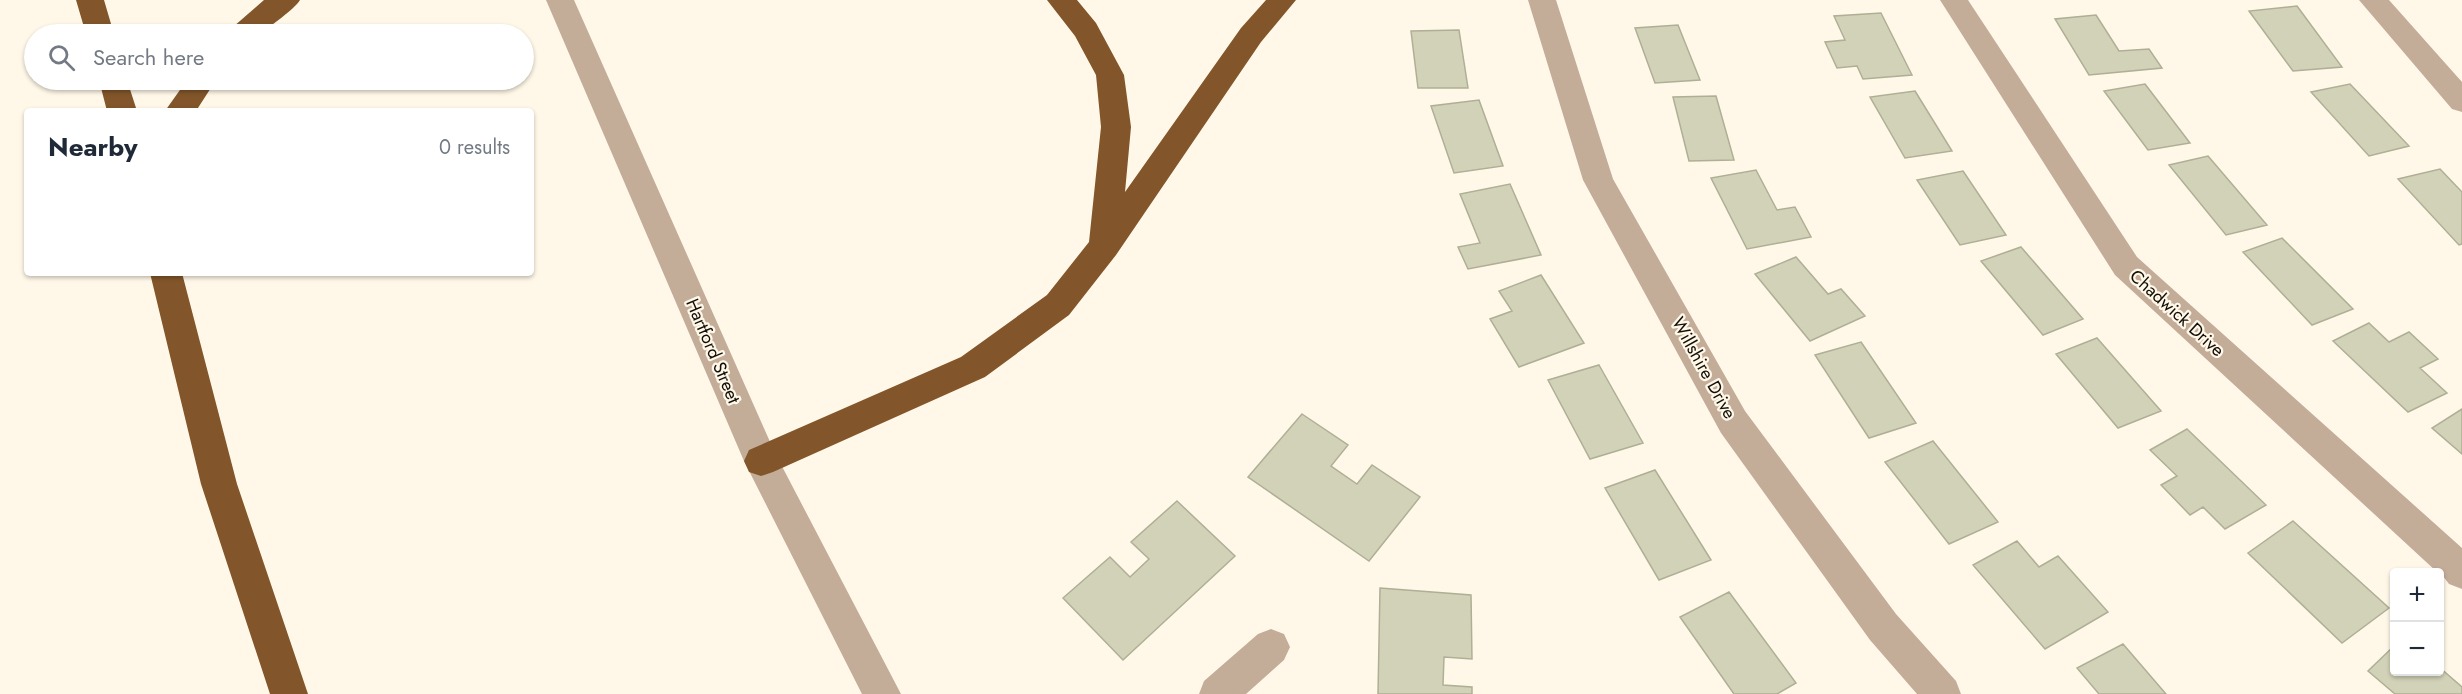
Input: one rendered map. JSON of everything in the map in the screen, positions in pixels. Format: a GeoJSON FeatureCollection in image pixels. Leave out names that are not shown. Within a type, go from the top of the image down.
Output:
{"type":"FeatureCollection","features":[{"type":"Feature","properties":{"kind":"highway"},"geometry":{"type":"LineString","coordinates":[[90,0],[97,24]]}},
{"type":"Feature","properties":{"kind":"highway"},"geometry":{"type":"LineString","coordinates":[[254,24],[271,9],[286,0]]}},
{"type":"Feature","properties":{"kind":"highway"},"geometry":{"type":"LineString","coordinates":[[1061,0],[1086,30],[1110,75],[1116,127],[1105,246]]}},
{"type":"Feature","properties":{"kind":"highway"},"geometry":{"type":"LineString","coordinates":[[761,461],[973,367],[1058,305],[1105,246],[1251,35],[1282,0]]}},
{"type":"Feature","properties":{"kind":"highway"},"geometry":{"type":"LineString","coordinates":[[116,90],[121,108]]}},
{"type":"Feature","properties":{"kind":"highway"},"geometry":{"type":"LineString","coordinates":[[182,108],[195,90]]}},
{"type":"Feature","properties":{"kind":"highway"},"geometry":{"type":"LineString","coordinates":[[167,276],[219,484],[289,694]]}},
{"type":"Feature","properties":{"kind":"street","name":"Hartford Street"},"geometry":{"type":"LineString","coordinates":[[560,0],[761,461],[882,694]]}},
{"type":"Feature","properties":{"kind":"street","name":"Willshire Drive"},"geometry":{"type":"LineString","coordinates":[[1542,0],[1598,180],[1733,422],[1883,627],[1942,694]]}},
{"type":"Feature","properties":{"kind":"street","name":"Chadwick Drive"},"geometry":{"type":"LineString","coordinates":[[1954,0],[2126,266],[2462,572]]}},
{"type":"Feature","properties":{"kind":"street"},"geometry":{"type":"LineString","coordinates":[[2373,0],[2462,101]]}},
{"type":"Feature","properties":{"kind":"street"},"geometry":{"type":"LineString","coordinates":[[1218,694],[1270,647]]}},
{"type":"Feature","properties":{"kind":"building"},"geometry":{"type":"Polygon","coordinates":[[[2297,6],[2342,67],[2293,71],[2249,11],[2297,6]]]}},
{"type":"Feature","properties":{"kind":"building"},"geometry":{"type":"Polygon","coordinates":[[[1881,13],[1912,75],[1863,79],[1857,66],[1837,68],[1825,42],[1845,40],[1834,16],[1881,13]]]}},
{"type":"Feature","properties":{"kind":"building"},"geometry":{"type":"Polygon","coordinates":[[[2096,15],[2119,51],[2149,49],[2162,68],[2089,75],[2055,19],[2096,15]]]}},
{"type":"Feature","properties":{"kind":"building"},"geometry":{"type":"Polygon","coordinates":[[[1678,25],[1700,80],[1655,83],[1635,28],[1678,25]]]}},
{"type":"Feature","properties":{"kind":"building"},"geometry":{"type":"Polygon","coordinates":[[[1459,30],[1468,88],[1418,88],[1411,31],[1459,30]]]}},
{"type":"Feature","properties":{"kind":"building"},"geometry":{"type":"Polygon","coordinates":[[[2145,84],[2190,143],[2148,150],[2104,91],[2145,84]]]}},
{"type":"Feature","properties":{"kind":"building"},"geometry":{"type":"Polygon","coordinates":[[[2350,84],[2409,146],[2369,156],[2311,92],[2350,84]]]}},
{"type":"Feature","properties":{"kind":"building"},"geometry":{"type":"Polygon","coordinates":[[[1915,91],[1952,151],[1905,158],[1870,97],[1915,91]]]}},
{"type":"Feature","properties":{"kind":"building"},"geometry":{"type":"Polygon","coordinates":[[[1716,96],[1734,160],[1689,161],[1673,97],[1716,96]]]}},
{"type":"Feature","properties":{"kind":"building"},"geometry":{"type":"Polygon","coordinates":[[[1479,100],[1503,166],[1454,173],[1431,106],[1479,100]]]}},
{"type":"Feature","properties":{"kind":"building"},"geometry":{"type":"Polygon","coordinates":[[[2208,156],[2267,225],[2226,235],[2169,165],[2208,156]]]}},
{"type":"Feature","properties":{"kind":"building"},"geometry":{"type":"Polygon","coordinates":[[[2440,169],[2462,192],[2462,244],[2459,245],[2398,179],[2440,169]]]}},
{"type":"Feature","properties":{"kind":"building"},"geometry":{"type":"Polygon","coordinates":[[[1756,170],[1777,210],[1795,207],[1811,237],[1747,249],[1711,178],[1756,170]]]}},
{"type":"Feature","properties":{"kind":"building"},"geometry":{"type":"Polygon","coordinates":[[[1963,171],[2006,235],[1960,245],[1917,180],[1963,171]]]}},
{"type":"Feature","properties":{"kind":"building"},"geometry":{"type":"Polygon","coordinates":[[[1510,184],[1541,255],[1468,269],[1458,247],[1480,243],[1460,194],[1510,184]]]}},
{"type":"Feature","properties":{"kind":"building"},"geometry":{"type":"Polygon","coordinates":[[[2282,238],[2353,309],[2312,325],[2243,252],[2282,238]]]}},
{"type":"Feature","properties":{"kind":"building"},"geometry":{"type":"Polygon","coordinates":[[[2021,247],[2083,319],[2043,335],[1981,261],[2021,247]]]}},
{"type":"Feature","properties":{"kind":"building"},"geometry":{"type":"Polygon","coordinates":[[[1796,257],[1828,294],[1841,289],[1865,316],[1810,341],[1755,274],[1796,257]]]}},
{"type":"Feature","properties":{"kind":"building"},"geometry":{"type":"Polygon","coordinates":[[[1541,275],[1584,343],[1519,367],[1490,319],[1512,311],[1499,291],[1541,275]]]}},
{"type":"Feature","properties":{"kind":"building"},"geometry":{"type":"Polygon","coordinates":[[[2369,323],[2389,342],[2409,332],[2438,359],[2420,368],[2447,393],[2408,412],[2333,341],[2369,323]]]}},
{"type":"Feature","properties":{"kind":"building"},"geometry":{"type":"Polygon","coordinates":[[[2097,338],[2161,411],[2118,428],[2056,354],[2097,338]]]}},
{"type":"Feature","properties":{"kind":"building"},"geometry":{"type":"Polygon","coordinates":[[[1861,342],[1916,423],[1869,438],[1815,355],[1861,342]]]}},
{"type":"Feature","properties":{"kind":"building"},"geometry":{"type":"Polygon","coordinates":[[[1599,365],[1643,443],[1590,459],[1548,380],[1599,365]]]}},
{"type":"Feature","properties":{"kind":"building"},"geometry":{"type":"Polygon","coordinates":[[[2462,409],[2462,454],[2432,428],[2462,409]]]}},
{"type":"Feature","properties":{"kind":"building"},"geometry":{"type":"Polygon","coordinates":[[[1302,414],[1348,445],[1331,466],[1357,484],[1372,465],[1420,497],[1369,561],[1248,477],[1302,414]]]}},
{"type":"Feature","properties":{"kind":"building"},"geometry":{"type":"Polygon","coordinates":[[[2187,429],[2266,505],[2225,529],[2203,507],[2190,515],[2161,485],[2177,476],[2150,450],[2187,429]]]}},
{"type":"Feature","properties":{"kind":"building"},"geometry":{"type":"Polygon","coordinates":[[[1933,441],[1998,522],[1949,544],[1885,462],[1933,441]]]}},
{"type":"Feature","properties":{"kind":"building"},"geometry":{"type":"Polygon","coordinates":[[[1655,470],[1711,560],[1659,580],[1605,488],[1655,470]]]}},
{"type":"Feature","properties":{"kind":"building"},"geometry":{"type":"Polygon","coordinates":[[[1177,501],[1235,556],[1123,660],[1063,598],[1110,557],[1130,577],[1149,559],[1131,542],[1177,501]]]}},
{"type":"Feature","properties":{"kind":"building"},"geometry":{"type":"Polygon","coordinates":[[[2293,521],[2389,608],[2342,643],[2248,553],[2293,521]]]}},
{"type":"Feature","properties":{"kind":"building"},"geometry":{"type":"Polygon","coordinates":[[[2017,541],[2039,567],[2058,556],[2108,612],[2045,649],[1973,565],[2017,541]]]}},
{"type":"Feature","properties":{"kind":"building"},"geometry":{"type":"Polygon","coordinates":[[[1380,588],[1471,595],[1472,659],[1444,657],[1443,685],[1472,687],[1472,694],[1378,694],[1380,588]]]}},
{"type":"Feature","properties":{"kind":"building"},"geometry":{"type":"Polygon","coordinates":[[[1729,592],[1796,683],[1777,694],[1734,694],[1680,617],[1729,592]]]}},
{"type":"Feature","properties":{"kind":"building"},"geometry":{"type":"Polygon","coordinates":[[[2123,644],[2166,694],[2099,694],[2077,668],[2123,644]]]}},
{"type":"Feature","properties":{"kind":"building"},"geometry":{"type":"Polygon","coordinates":[[[2390,650],[2390,676],[2444,676],[2444,671],[2462,687],[2462,694],[2395,694],[2368,671],[2390,650]]]}}]}
